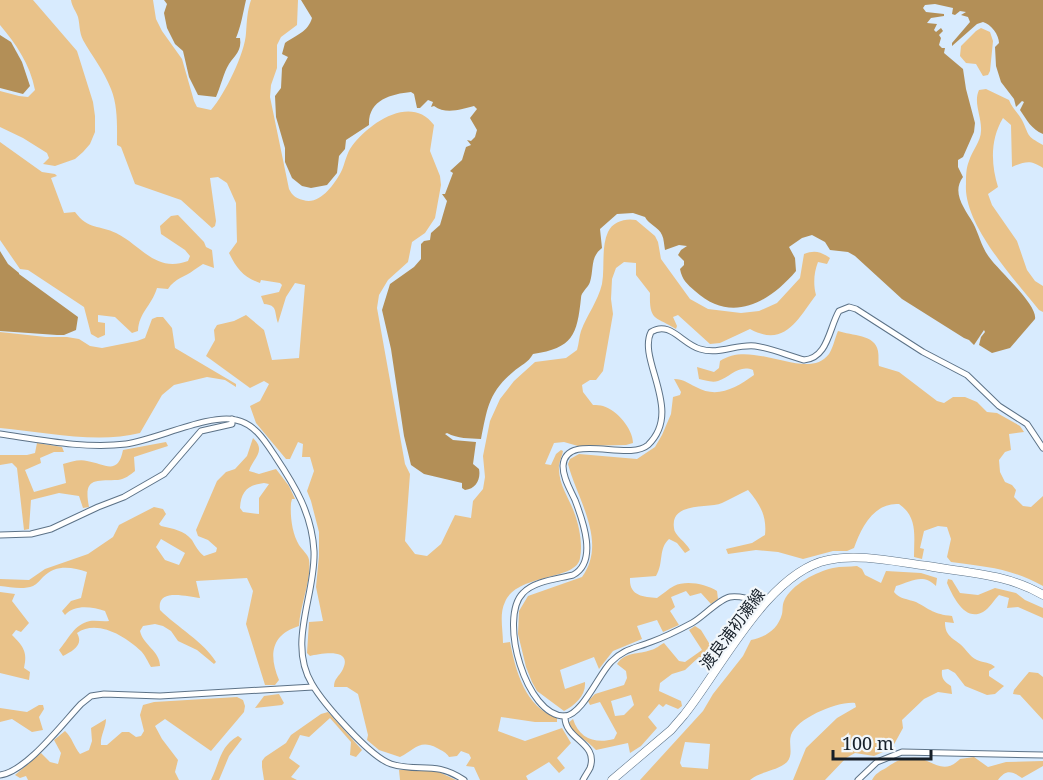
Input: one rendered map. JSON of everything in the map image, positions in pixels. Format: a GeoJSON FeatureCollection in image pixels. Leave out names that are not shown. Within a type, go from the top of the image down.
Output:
{"type":"FeatureCollection","features":[{"type":"Feature","properties":{"kind":"main road","name":"渡良浦初瀬線"},"geometry":{"type":"LineString","coordinates":[[612,780],[671,730],[765,603],[784,583],[804,568],[827,560],[842,558],[905,563],[985,574],[1019,584],[1043,595]]}},
{"type":"Feature","properties":{"kind":"street"},"geometry":{"type":"LineString","coordinates":[[765,603],[732,596],[726,598],[708,613],[685,627],[624,651],[609,663],[576,711],[565,716],[545,707],[524,677],[513,636],[514,610],[520,595],[532,586],[573,575],[584,567],[586,562],[584,532],[576,502],[564,477],[563,467],[567,455],[573,450],[595,448],[632,452],[640,450],[653,439],[658,428],[662,407],[648,338],[657,328],[669,329],[689,344],[707,351],[720,352],[755,346],[811,360],[821,353],[839,311],[849,308],[856,309],[923,352],[967,375],[999,406],[1027,424],[1043,448]]}},
{"type":"Feature","properties":{"kind":"street"},"geometry":{"type":"LineString","coordinates":[[0,434],[115,445],[136,442],[218,419],[232,419],[246,423],[257,432],[295,487],[308,515],[314,552],[302,651],[305,669],[313,687],[362,744],[381,759],[390,764],[402,766],[442,768],[464,780]]}},
{"type":"Feature","properties":{"kind":"street"},"geometry":{"type":"LineString","coordinates":[[0,535],[31,534],[51,529],[124,497],[164,474],[201,431],[232,424],[232,419]]}},
{"type":"Feature","properties":{"kind":"street"},"geometry":{"type":"LineString","coordinates":[[0,776],[28,760],[90,696],[222,694],[313,687]]}},
{"type":"Feature","properties":{"kind":"street"},"geometry":{"type":"LineString","coordinates":[[565,716],[571,734],[590,750],[590,767],[583,780]]}},
{"type":"Feature","properties":{"kind":"street"},"geometry":{"type":"LineString","coordinates":[[858,780],[877,762],[902,752],[1043,755]]}},
{"type":"Feature","properties":{"kind":"shaded area"},"geometry":{"type":"Polygon","coordinates":[[[0,0],[33,0],[77,51],[93,102],[95,132],[90,144],[75,159],[55,166],[43,164],[49,158],[47,153],[0,127],[0,91],[28,97],[35,90],[22,55],[0,25],[0,0]]]}},
{"type":"Feature","properties":{"kind":"shaded area"},"geometry":{"type":"Polygon","coordinates":[[[71,0],[153,0],[156,19],[182,59],[197,107],[211,110],[228,84],[242,51],[251,0],[298,0],[297,25],[281,37],[277,45],[277,68],[271,85],[270,97],[289,189],[294,196],[300,199],[315,200],[325,193],[341,172],[352,146],[359,137],[379,121],[402,112],[414,112],[425,116],[434,125],[430,151],[440,176],[441,185],[435,218],[425,233],[412,242],[408,262],[388,280],[379,295],[377,308],[405,464],[410,474],[405,541],[415,554],[427,556],[441,544],[455,515],[471,518],[473,501],[483,489],[485,477],[483,456],[490,421],[500,399],[514,381],[535,362],[566,358],[577,350],[581,331],[602,284],[605,244],[608,232],[613,225],[628,219],[636,220],[655,236],[661,259],[690,299],[708,309],[741,313],[759,311],[777,303],[800,278],[804,254],[817,252],[830,258],[827,264],[818,262],[814,278],[816,295],[789,328],[773,335],[762,334],[750,329],[720,343],[710,344],[678,315],[673,317],[676,329],[655,317],[651,309],[650,293],[636,275],[636,263],[624,262],[616,268],[612,279],[613,314],[603,371],[596,380],[590,380],[582,385],[583,392],[593,405],[608,408],[623,421],[630,432],[633,443],[578,446],[564,442],[554,443],[545,464],[551,465],[556,454],[563,451],[559,475],[577,523],[581,541],[580,558],[569,570],[521,586],[505,602],[502,612],[503,643],[510,642],[515,665],[524,687],[537,706],[557,718],[557,722],[535,722],[501,717],[498,731],[525,741],[562,728],[571,743],[557,758],[565,768],[559,773],[549,762],[526,776],[528,780],[480,780],[474,767],[466,766],[471,758],[469,754],[461,751],[457,756],[449,757],[437,748],[421,745],[400,757],[379,750],[367,740],[368,735],[358,694],[347,687],[334,687],[343,669],[345,662],[343,657],[334,654],[310,656],[307,653],[309,622],[323,621],[316,587],[319,532],[307,491],[314,471],[310,457],[302,457],[303,444],[298,442],[290,459],[286,459],[256,423],[250,406],[260,401],[269,384],[264,381],[250,388],[206,356],[215,340],[214,330],[217,325],[246,315],[264,330],[272,360],[299,358],[305,285],[295,283],[286,297],[278,323],[274,308],[264,304],[261,296],[279,292],[282,285],[261,280],[260,283],[249,278],[238,268],[229,253],[237,242],[236,203],[227,183],[218,177],[210,178],[216,221],[212,228],[181,200],[135,184],[121,147],[117,145],[117,116],[111,89],[83,40],[78,17],[71,0]]]}},
{"type":"Feature","properties":{"kind":"shaded area"},"geometry":{"type":"Polygon","coordinates":[[[164,0],[246,0],[236,38],[240,38],[239,50],[227,68],[216,97],[198,95],[189,77],[183,51],[175,44],[167,28],[164,13],[167,4],[164,0]]]}},
{"type":"Feature","properties":{"kind":"shaded area"},"geometry":{"type":"Polygon","coordinates":[[[301,0],[1043,0],[1043,134],[1032,127],[1020,110],[1024,102],[1022,101],[1016,107],[1014,99],[1001,82],[996,66],[995,47],[999,40],[992,27],[983,22],[977,24],[952,46],[970,22],[968,17],[961,15],[966,12],[960,11],[955,15],[952,14],[953,8],[935,4],[925,5],[923,8],[926,12],[944,14],[944,16],[931,18],[927,23],[937,24],[934,30],[936,32],[941,28],[943,31],[939,35],[941,38],[939,45],[945,48],[944,53],[963,69],[975,123],[974,132],[963,157],[958,160],[958,167],[963,177],[958,189],[960,201],[986,253],[1030,305],[1035,319],[1010,348],[992,353],[979,345],[984,330],[974,345],[902,299],[855,256],[848,252],[830,250],[825,242],[812,235],[802,238],[789,247],[795,258],[796,271],[774,292],[749,305],[736,308],[722,306],[709,301],[684,279],[680,269],[684,261],[678,255],[687,246],[679,245],[665,250],[661,232],[645,217],[633,213],[617,214],[600,229],[602,248],[594,259],[590,282],[581,296],[575,330],[570,338],[557,348],[533,354],[498,387],[490,402],[481,439],[445,434],[453,440],[476,442],[473,464],[479,469],[477,483],[465,490],[462,488],[462,483],[424,474],[411,465],[382,310],[390,284],[414,267],[421,259],[421,244],[430,240],[431,233],[440,225],[447,201],[442,194],[445,194],[453,173],[450,171],[462,160],[466,147],[471,145],[467,140],[471,141],[475,137],[477,130],[470,118],[477,109],[474,106],[444,110],[431,107],[433,102],[428,100],[417,108],[414,94],[411,92],[396,94],[382,100],[372,110],[369,125],[346,140],[345,149],[339,156],[337,173],[327,185],[311,188],[302,186],[292,178],[285,162],[285,148],[276,117],[275,96],[281,88],[282,68],[288,57],[282,54],[285,43],[305,30],[312,18],[301,0]]]}},
{"type":"Feature","properties":{"kind":"shaded area"},"geometry":{"type":"Polygon","coordinates":[[[981,28],[990,32],[993,41],[990,71],[988,75],[983,76],[976,64],[966,63],[960,56],[961,46],[981,28]]]}},
{"type":"Feature","properties":{"kind":"shaded area"},"geometry":{"type":"Polygon","coordinates":[[[0,35],[11,42],[22,62],[30,86],[23,94],[0,88],[0,35]]]}},
{"type":"Feature","properties":{"kind":"shaded area"},"geometry":{"type":"Polygon","coordinates":[[[986,89],[1009,100],[1029,135],[1043,145],[1043,168],[1028,162],[1012,167],[1011,125],[1003,118],[996,135],[993,152],[998,187],[988,194],[992,205],[1017,241],[1027,270],[1035,281],[1043,286],[1043,312],[992,251],[981,234],[967,200],[967,166],[981,131],[977,95],[979,90],[986,89]]]}},
{"type":"Feature","properties":{"kind":"shaded area"},"geometry":{"type":"Polygon","coordinates":[[[0,142],[42,172],[57,176],[51,178],[64,213],[75,212],[85,222],[116,233],[157,261],[176,264],[188,261],[190,256],[161,234],[160,226],[171,216],[178,215],[206,247],[212,250],[214,268],[203,264],[177,280],[168,289],[157,288],[143,314],[138,331],[132,333],[115,317],[98,315],[98,322],[105,323],[105,335],[98,338],[91,334],[84,307],[28,270],[20,269],[0,240],[0,142]]]}},
{"type":"Feature","properties":{"kind":"shaded area"},"geometry":{"type":"Polygon","coordinates":[[[0,251],[8,264],[19,274],[78,317],[76,330],[64,335],[0,331],[0,251]]]}},
{"type":"Feature","properties":{"kind":"shaded area"},"geometry":{"type":"Polygon","coordinates":[[[163,317],[172,328],[175,348],[236,384],[236,387],[225,380],[207,377],[174,385],[162,395],[140,433],[123,436],[89,437],[0,428],[0,332],[67,337],[102,348],[145,338],[152,319],[163,317]]]}},
{"type":"Feature","properties":{"kind":"shaded area"},"geometry":{"type":"Polygon","coordinates":[[[838,331],[862,336],[872,341],[878,351],[879,366],[899,372],[937,401],[944,403],[953,397],[965,397],[977,402],[987,412],[997,413],[1020,426],[1024,432],[1009,434],[1011,450],[1005,452],[999,460],[1000,472],[1005,482],[1016,490],[1014,497],[1023,506],[1031,507],[1043,496],[1043,586],[1009,572],[951,562],[947,557],[951,539],[947,527],[938,526],[924,531],[920,548],[924,549],[922,559],[914,557],[914,528],[909,515],[899,504],[890,504],[876,512],[860,532],[854,548],[847,551],[833,551],[803,559],[778,552],[756,550],[728,554],[726,549],[752,543],[765,535],[762,511],[748,490],[722,503],[684,510],[678,514],[674,519],[675,531],[690,550],[685,553],[677,543],[669,539],[663,547],[656,576],[630,578],[634,592],[642,596],[657,598],[674,586],[690,583],[707,586],[717,591],[718,599],[711,604],[701,593],[690,596],[686,591],[671,597],[675,607],[670,611],[679,625],[663,632],[657,620],[637,626],[642,639],[613,651],[599,669],[594,657],[560,670],[565,689],[585,682],[584,692],[579,700],[564,711],[537,691],[526,667],[518,634],[519,611],[528,596],[582,577],[589,564],[592,550],[588,521],[568,464],[570,459],[579,454],[637,459],[655,447],[662,435],[671,414],[673,397],[680,395],[681,392],[674,379],[683,380],[711,392],[726,390],[754,375],[753,370],[739,370],[713,382],[699,379],[697,367],[714,372],[719,368],[720,361],[733,355],[748,354],[794,363],[819,362],[829,354],[838,331]]]}},
{"type":"Feature","properties":{"kind":"shaded area"},"geometry":{"type":"Polygon","coordinates":[[[253,438],[259,451],[249,471],[259,474],[276,469],[289,486],[295,499],[292,499],[291,503],[293,530],[309,560],[309,575],[299,626],[282,635],[274,647],[274,663],[279,680],[275,685],[265,685],[246,624],[253,591],[247,578],[196,581],[200,598],[174,595],[163,598],[160,610],[197,641],[216,662],[214,664],[197,650],[178,641],[171,631],[155,624],[143,626],[140,631],[159,661],[160,666],[151,667],[134,645],[119,635],[102,629],[85,629],[77,633],[78,644],[74,650],[63,656],[59,650],[80,625],[90,621],[109,621],[105,611],[95,608],[74,609],[65,615],[62,611],[71,601],[81,598],[87,572],[59,568],[48,573],[33,586],[16,588],[0,586],[0,579],[29,580],[45,569],[88,554],[113,537],[119,525],[154,507],[163,509],[166,514],[159,524],[161,526],[185,534],[204,556],[216,552],[217,548],[208,540],[198,536],[196,530],[217,481],[226,472],[235,469],[247,456],[253,438]],[[264,483],[246,490],[240,508],[243,512],[259,514],[259,498],[269,484],[264,483]],[[161,539],[156,547],[165,560],[179,565],[185,553],[161,539]]]}},
{"type":"Feature","properties":{"kind":"shaded area"},"geometry":{"type":"Polygon","coordinates":[[[166,442],[168,446],[134,457],[135,471],[127,477],[97,481],[89,486],[89,507],[83,508],[79,496],[59,493],[31,500],[29,529],[24,530],[17,468],[12,463],[0,465],[0,455],[35,453],[37,443],[62,447],[64,452],[54,452],[40,458],[41,463],[25,470],[34,492],[66,483],[63,464],[81,460],[114,466],[121,458],[123,450],[166,442]]]}},
{"type":"Feature","properties":{"kind":"shaded area"},"geometry":{"type":"Polygon","coordinates":[[[857,566],[865,575],[881,583],[886,571],[921,573],[937,578],[936,586],[927,580],[917,579],[896,586],[894,592],[936,613],[952,616],[954,623],[945,622],[949,635],[974,658],[995,667],[989,671],[989,676],[1004,686],[995,694],[987,695],[965,686],[955,673],[948,669],[942,670],[943,678],[951,686],[952,694],[938,692],[924,699],[902,720],[903,728],[892,748],[874,756],[855,753],[846,758],[825,780],[793,780],[806,748],[837,718],[856,707],[855,703],[829,708],[809,717],[791,735],[790,756],[787,762],[750,780],[640,780],[703,711],[713,694],[743,656],[751,640],[762,637],[774,628],[782,614],[784,601],[793,589],[819,572],[836,567],[857,566]],[[685,742],[680,763],[682,767],[708,769],[710,744],[685,742]]]}},
{"type":"Feature","properties":{"kind":"shaded area"},"geometry":{"type":"Polygon","coordinates":[[[948,579],[952,580],[960,593],[978,595],[995,588],[1016,593],[1043,608],[1043,618],[1018,607],[1007,608],[1009,598],[999,595],[985,611],[971,614],[956,601],[947,583],[948,579]]]}},
{"type":"Feature","properties":{"kind":"shaded area"},"geometry":{"type":"Polygon","coordinates":[[[0,592],[15,594],[12,601],[29,623],[21,632],[16,630],[12,635],[24,650],[24,668],[30,672],[29,680],[0,673],[0,592]]]}},
{"type":"Feature","properties":{"kind":"shaded area"},"geometry":{"type":"Polygon","coordinates":[[[695,626],[701,630],[712,648],[717,649],[720,646],[724,649],[719,658],[699,657],[685,670],[672,674],[660,683],[659,691],[681,701],[682,706],[678,709],[666,704],[663,707],[659,704],[648,717],[657,728],[641,746],[630,753],[628,743],[596,750],[567,724],[573,719],[579,731],[595,740],[614,739],[617,733],[600,702],[590,705],[588,701],[595,694],[624,685],[627,678],[626,671],[617,664],[628,655],[646,652],[664,643],[679,661],[685,662],[702,650],[689,630],[695,626]],[[631,695],[611,701],[615,716],[624,715],[634,705],[631,695]]]}},
{"type":"Feature","properties":{"kind":"shaded area"},"geometry":{"type":"Polygon","coordinates":[[[1029,672],[1038,673],[1043,677],[1043,720],[1020,695],[1013,694],[1029,672]]]}},
{"type":"Feature","properties":{"kind":"shaded area"},"geometry":{"type":"Polygon","coordinates":[[[279,694],[284,703],[282,705],[255,708],[264,696],[279,694]]]}},
{"type":"Feature","properties":{"kind":"shaded area"},"geometry":{"type":"Polygon","coordinates":[[[237,697],[243,700],[244,712],[211,751],[165,719],[155,726],[178,760],[175,772],[179,780],[28,780],[26,776],[20,778],[15,775],[41,753],[50,762],[58,764],[61,753],[54,740],[65,731],[80,754],[89,750],[92,741],[91,728],[106,719],[101,745],[107,745],[122,732],[129,732],[136,737],[141,736],[144,731],[140,715],[143,705],[154,702],[237,697]]]}},
{"type":"Feature","properties":{"kind":"shaded area"},"geometry":{"type":"Polygon","coordinates":[[[43,705],[44,709],[39,717],[43,730],[32,732],[12,719],[0,722],[0,708],[27,712],[43,705]]]}},
{"type":"Feature","properties":{"kind":"shaded area"},"geometry":{"type":"Polygon","coordinates":[[[328,712],[362,750],[356,757],[350,755],[351,742],[330,718],[309,737],[300,735],[289,758],[300,766],[291,777],[297,780],[264,780],[262,761],[265,757],[286,743],[291,735],[321,714],[328,712]]]}},
{"type":"Feature","properties":{"kind":"shaded area"},"geometry":{"type":"Polygon","coordinates":[[[238,736],[242,739],[229,756],[219,780],[211,780],[227,745],[238,736]]]}},
{"type":"Feature","properties":{"kind":"shaded area"},"geometry":{"type":"Polygon","coordinates":[[[974,757],[988,767],[1006,762],[1043,761],[1043,766],[1022,778],[1009,772],[998,780],[872,780],[893,763],[904,759],[923,759],[943,767],[954,764],[960,759],[974,757]]]}},
{"type":"Feature","properties":{"kind":"shaded area"},"geometry":{"type":"Polygon","coordinates":[[[423,769],[439,772],[456,780],[400,780],[399,770],[423,769]]]}}]}
